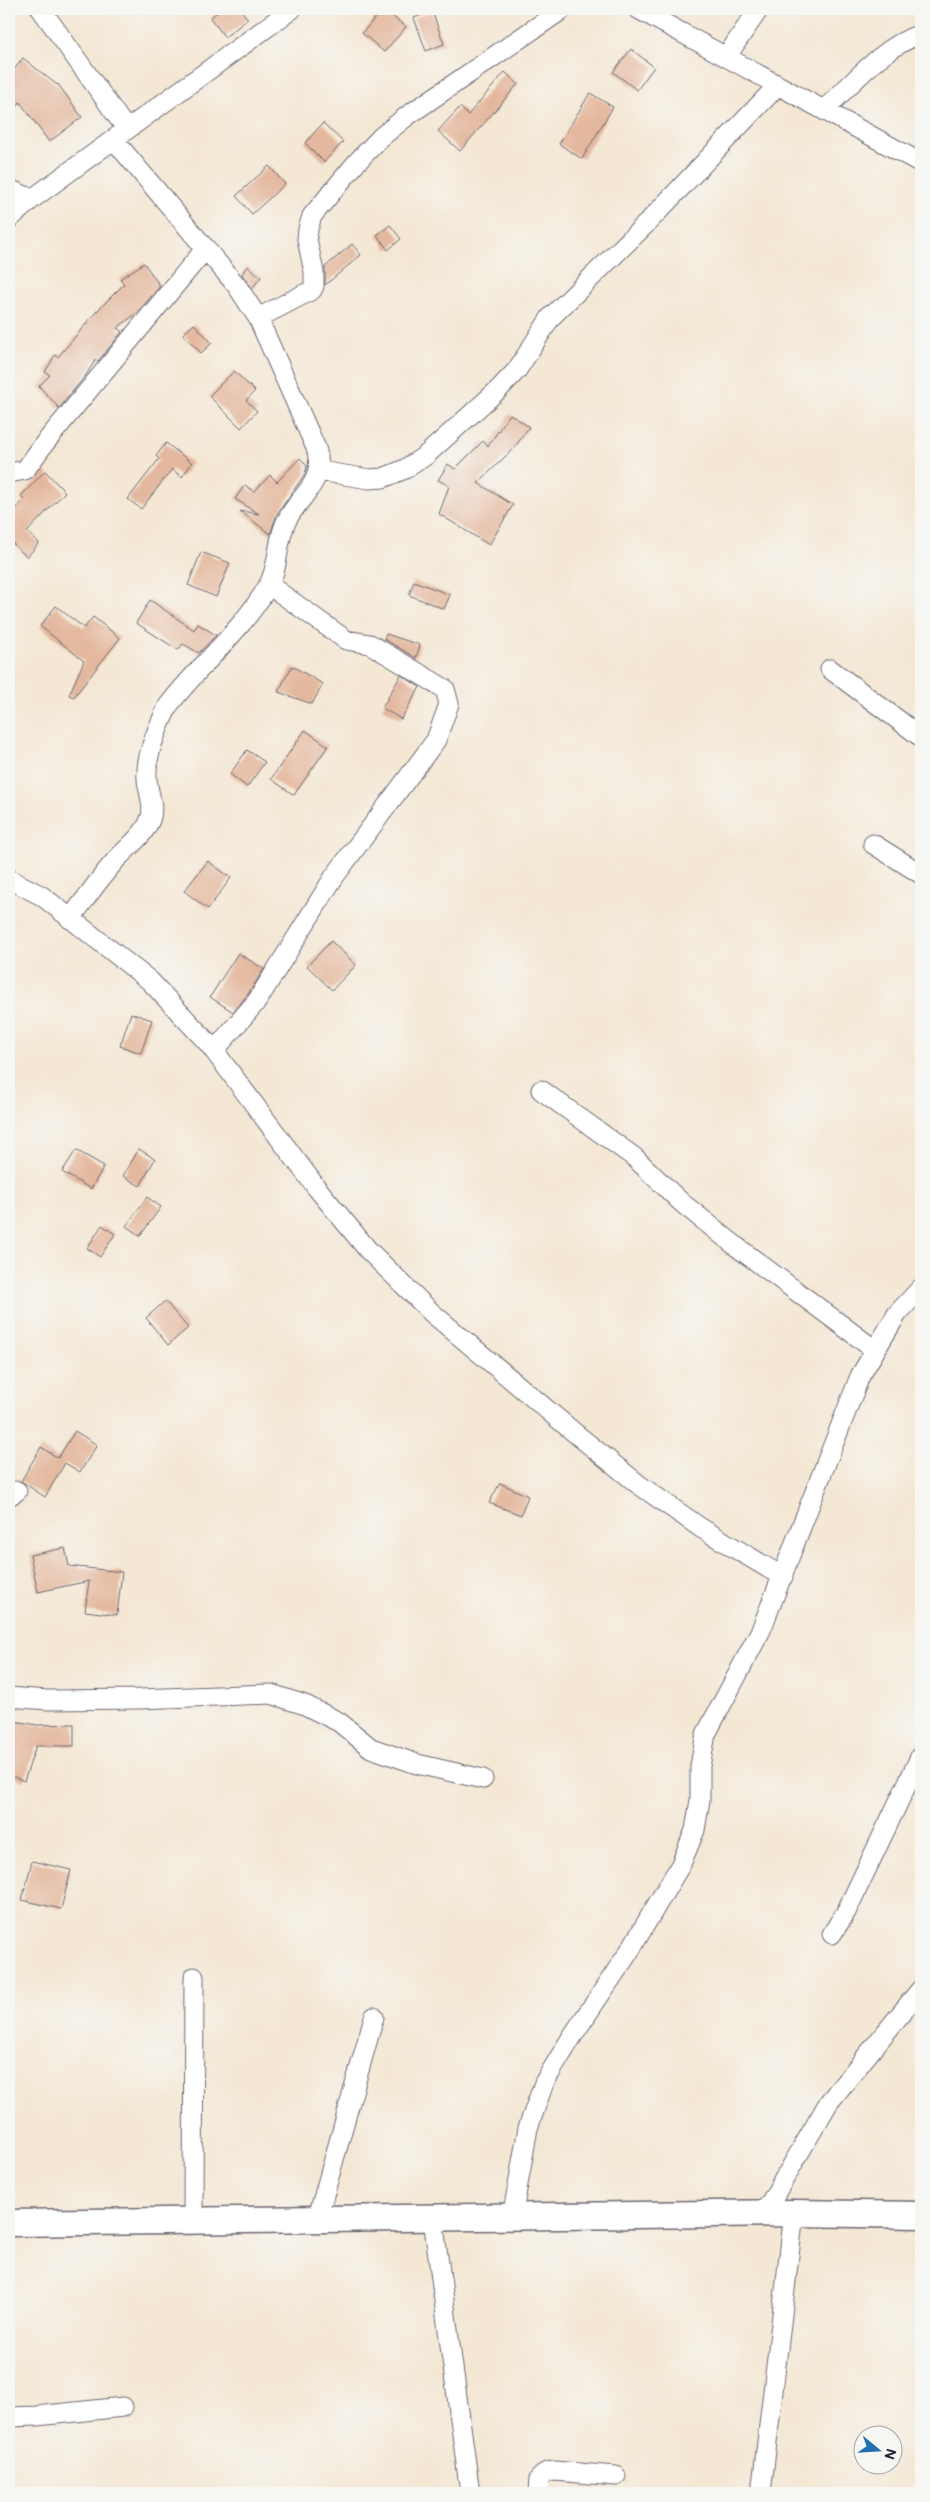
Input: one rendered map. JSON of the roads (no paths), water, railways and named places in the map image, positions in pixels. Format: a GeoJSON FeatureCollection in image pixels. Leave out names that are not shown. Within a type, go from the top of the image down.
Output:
{"type":"FeatureCollection","features":[{"type":"Feature","properties":{"kind":"street"},"geometry":{"type":"LineString","coordinates":[[41,9],[120,135],[237,286],[258,318],[320,460],[320,471],[316,481],[301,497],[286,522],[276,566],[269,586],[168,706],[159,725],[148,764],[147,780],[152,806],[150,818],[142,834],[115,860],[70,918]]}},
{"type":"Feature","properties":{"kind":"street"},"geometry":{"type":"LineString","coordinates":[[9,219],[32,198],[292,9]]}},
{"type":"Feature","properties":{"kind":"street"},"geometry":{"type":"LineString","coordinates":[[258,318],[312,290],[314,286],[314,272],[307,239],[312,216],[357,162],[381,137],[407,116],[563,9]]}},
{"type":"Feature","properties":{"kind":"street"},"geometry":{"type":"LineString","coordinates":[[638,9],[921,163]]}},
{"type":"Feature","properties":{"kind":"street"},"geometry":{"type":"LineString","coordinates":[[726,57],[759,9]]}},
{"type":"Feature","properties":{"kind":"street"},"geometry":{"type":"LineString","coordinates":[[824,110],[889,50],[906,39],[921,34]]}},
{"type":"Feature","properties":{"kind":"street"},"geometry":{"type":"LineString","coordinates":[[320,471],[369,479],[383,478],[405,469],[425,456],[499,389],[517,370],[551,317],[648,222],[778,85]]}},
{"type":"Feature","properties":{"kind":"street"},"geometry":{"type":"LineString","coordinates":[[9,189],[32,198]]}},
{"type":"Feature","properties":{"kind":"street"},"geometry":{"type":"LineString","coordinates":[[9,473],[25,470],[44,444],[206,248]]}},
{"type":"Feature","properties":{"kind":"street"},"geometry":{"type":"LineString","coordinates":[[214,1051],[257,1001],[339,870],[436,740],[449,704],[449,696],[445,689],[370,644],[346,640],[269,586]]}},
{"type":"Feature","properties":{"kind":"street"},"geometry":{"type":"LineString","coordinates":[[830,669],[921,737]]}},
{"type":"Feature","properties":{"kind":"street"},"geometry":{"type":"LineString","coordinates":[[873,844],[921,874]]}},
{"type":"Feature","properties":{"kind":"street"},"geometry":{"type":"LineString","coordinates":[[9,878],[42,896],[150,981],[214,1051],[316,1187],[368,1250],[432,1313],[638,1484],[701,1528],[783,1577]]}},
{"type":"Feature","properties":{"kind":"street"},"geometry":{"type":"LineString","coordinates":[[541,1090],[634,1158],[682,1203],[737,1247],[875,1350]]}},
{"type":"Feature","properties":{"kind":"street"},"geometry":{"type":"LineString","coordinates":[[512,2218],[528,2128],[544,2083],[572,2035],[628,1952],[682,1864],[695,1830],[700,1800],[700,1766],[706,1734],[719,1706],[745,1663],[783,1577],[860,1376],[897,1314],[921,1288]]}},
{"type":"Feature","properties":{"kind":"street"},"geometry":{"type":"LineString","coordinates":[[9,1697],[48,1700],[271,1694],[305,1705],[339,1722],[372,1748],[417,1764],[483,1779]]}},
{"type":"Feature","properties":{"kind":"street"},"geometry":{"type":"LineString","coordinates":[[832,1934],[846,1912],[921,1755]]}},
{"type":"Feature","properties":{"kind":"street"},"geometry":{"type":"LineString","coordinates":[[193,2219],[194,1977]]}},
{"type":"Feature","properties":{"kind":"street"},"geometry":{"type":"LineString","coordinates":[[763,2215],[829,2102],[921,1989]]}},
{"type":"Feature","properties":{"kind":"street"},"geometry":{"type":"LineString","coordinates":[[317,2220],[374,2017]]}},
{"type":"Feature","properties":{"kind":"street"},"geometry":{"type":"LineString","coordinates":[[9,2222],[193,2219],[433,2219],[794,2213],[921,2215]]}},
{"type":"Feature","properties":{"kind":"street"},"geometry":{"type":"LineString","coordinates":[[761,2493],[794,2213]]}},
{"type":"Feature","properties":{"kind":"street"},"geometry":{"type":"LineString","coordinates":[[433,2219],[470,2493]]}},
{"type":"Feature","properties":{"kind":"street"},"geometry":{"type":"LineString","coordinates":[[9,2417],[37,2416],[123,2406]]}},
{"type":"Feature","properties":{"kind":"street"},"geometry":{"type":"LineString","coordinates":[[538,2493],[539,2479],[547,2472],[616,2476]]}}]}
